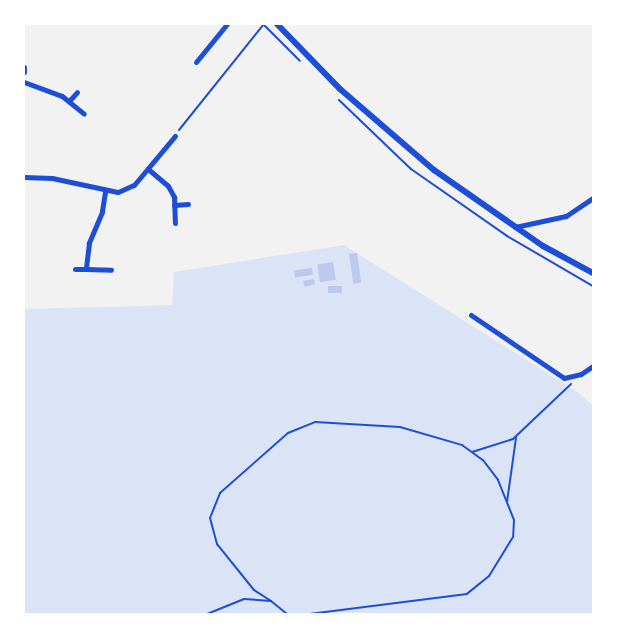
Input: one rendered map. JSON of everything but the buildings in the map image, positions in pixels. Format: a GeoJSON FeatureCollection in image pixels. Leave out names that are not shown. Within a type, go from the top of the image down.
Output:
{"type":"FeatureCollection","features":[{"type":"Feature","properties":{"kind":"street"},"geometry":{"type":"LineString","coordinates":[[196,62],[227,24]]}},
{"type":"Feature","properties":{"kind":"street"},"geometry":{"type":"LineString","coordinates":[[277,24],[340,90],[388,133],[515,227],[593,273]]}},
{"type":"Feature","properties":{"kind":"street"},"geometry":{"type":"LineString","coordinates":[[24,66],[24,72]]}},
{"type":"Feature","properties":{"kind":"street"},"geometry":{"type":"LineString","coordinates":[[24,82],[69,101],[84,114]]}},
{"type":"Feature","properties":{"kind":"street"},"geometry":{"type":"LineString","coordinates":[[69,101],[77,92]]}},
{"type":"Feature","properties":{"kind":"street"},"geometry":{"type":"LineString","coordinates":[[24,177],[79,183],[105,192],[118,192],[134,185],[175,136]]}},
{"type":"Feature","properties":{"kind":"street"},"geometry":{"type":"LineString","coordinates":[[148,169],[168,186],[174,204],[175,223]]}},
{"type":"Feature","properties":{"kind":"street"},"geometry":{"type":"LineString","coordinates":[[86,269],[89,243],[102,212],[105,192]]}},
{"type":"Feature","properties":{"kind":"street"},"geometry":{"type":"LineString","coordinates":[[515,227],[566,216],[593,198]]}},
{"type":"Feature","properties":{"kind":"street"},"geometry":{"type":"LineString","coordinates":[[174,204],[188,204]]}},
{"type":"Feature","properties":{"kind":"street"},"geometry":{"type":"LineString","coordinates":[[75,269],[111,270]]}},
{"type":"Feature","properties":{"kind":"street"},"geometry":{"type":"LineString","coordinates":[[471,315],[564,378],[581,374],[593,366]]}},
{"type":"Feature","properties":{"kind":"path"},"geometry":{"type":"LineString","coordinates":[[175,136],[264,24]]}},
{"type":"Feature","properties":{"kind":"path"},"geometry":{"type":"LineString","coordinates":[[472,452],[513,439],[581,374]]}},
{"type":"Feature","properties":{"kind":"path"},"geometry":{"type":"LineString","coordinates":[[288,614],[254,590],[217,544],[210,518],[220,493],[288,433],[314,422],[400,427],[462,445],[483,460],[498,480],[514,520],[514,537],[489,576],[467,594],[310,614]]}},
{"type":"Feature","properties":{"kind":"path"},"geometry":{"type":"LineString","coordinates":[[507,502],[516,436]]}},
{"type":"Feature","properties":{"kind":"path"},"geometry":{"type":"LineString","coordinates":[[207,614],[244,599],[270,601]]}},
{"type":"Feature","properties":{"kind":"shaded area"},"geometry":{"type":"Polygon","coordinates":[[[344,245],[579,393],[593,406],[593,614],[24,614],[24,309],[172,305],[174,272],[344,245]]]}}]}
